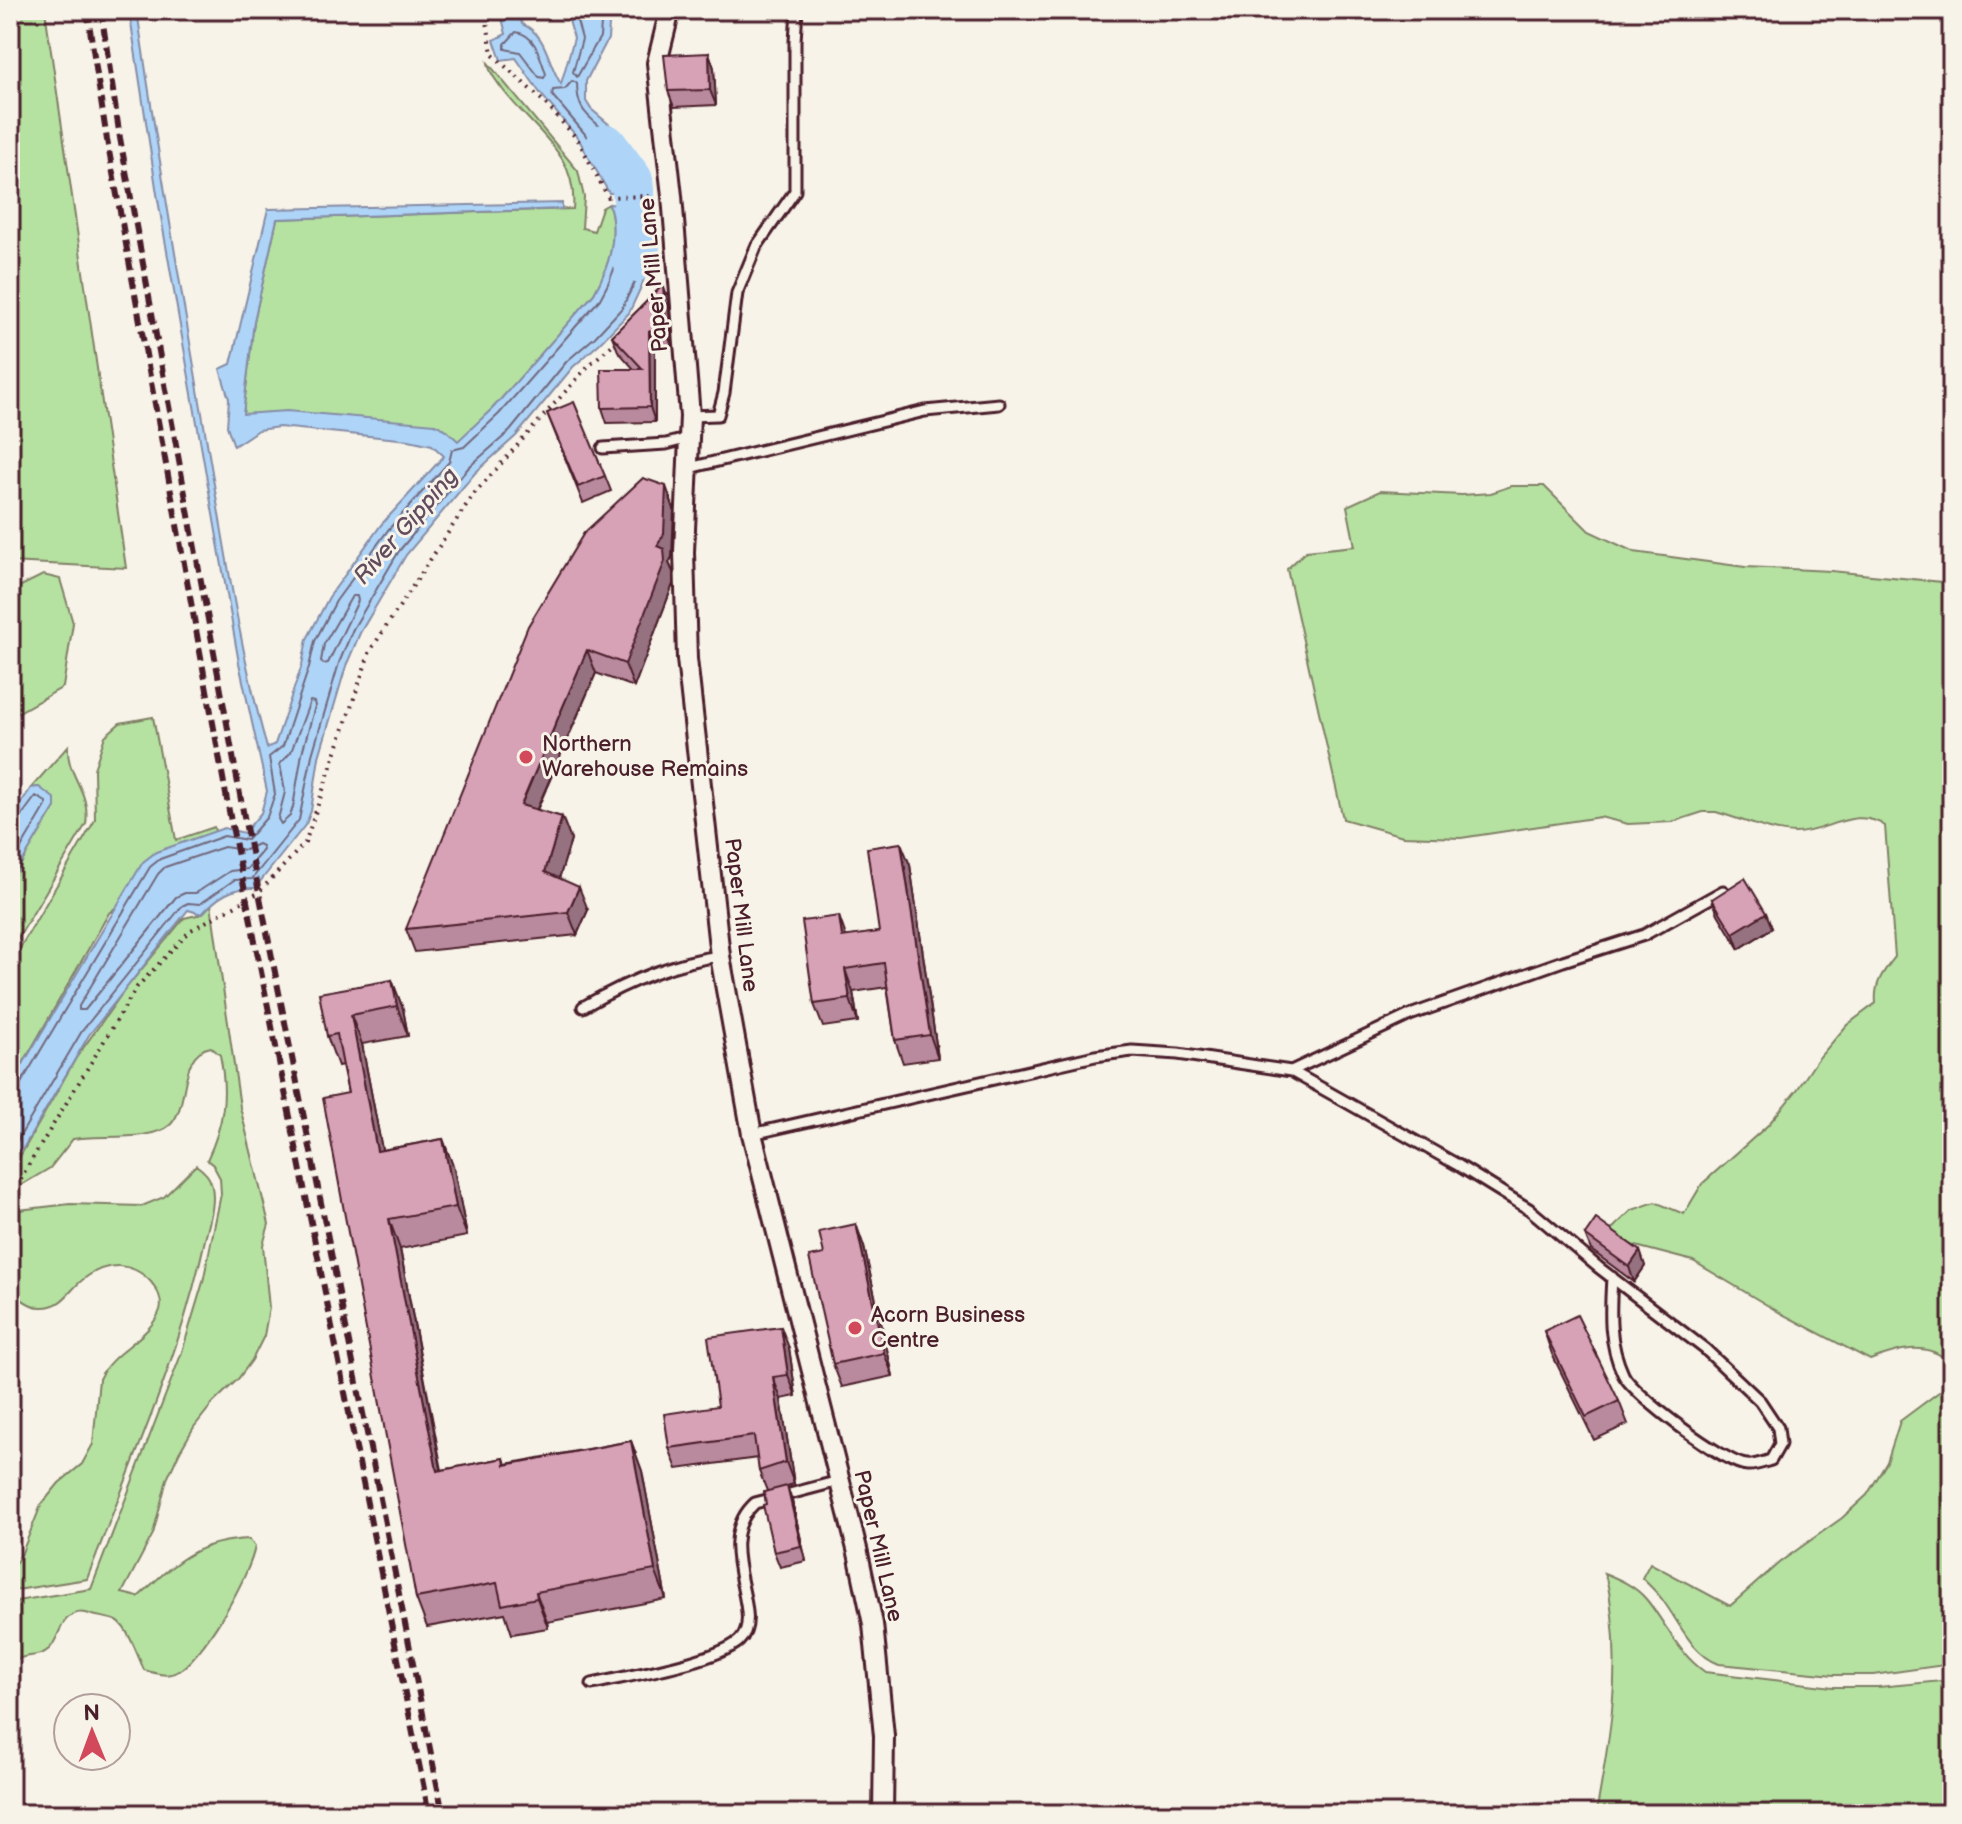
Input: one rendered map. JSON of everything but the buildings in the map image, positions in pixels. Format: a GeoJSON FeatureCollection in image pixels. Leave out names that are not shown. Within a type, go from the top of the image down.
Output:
{"type":"FeatureCollection","features":[{"type":"Feature","properties":{"kind":"street","name":"Paper Mill Lane"},"geometry":{"type":"LineString","coordinates":[[670,10],[657,63],[672,196],[690,416],[684,552],[687,659],[720,956],[752,1134],[873,1624],[884,1736],[883,1814]]}},
{"type":"Feature","properties":{"kind":"lane"},"geometry":{"type":"LineString","coordinates":[[690,416],[718,415],[724,393],[737,293],[756,247],[795,191],[797,10]]}},
{"type":"Feature","properties":{"kind":"lane"},"geometry":{"type":"LineString","coordinates":[[689,468],[925,411],[999,404]]}},
{"type":"Feature","properties":{"kind":"lane"},"geometry":{"type":"LineString","coordinates":[[603,448],[666,444],[690,438]]}},
{"type":"Feature","properties":{"kind":"lane"},"geometry":{"type":"LineString","coordinates":[[1291,1071],[1410,1015],[1644,935],[1723,891]]}},
{"type":"Feature","properties":{"kind":"lane"},"geometry":{"type":"LineString","coordinates":[[583,1007],[622,985],[701,958],[720,956]]}},
{"type":"Feature","properties":{"kind":"lane"},"geometry":{"type":"LineString","coordinates":[[752,1134],[1095,1056],[1132,1051],[1178,1054],[1291,1071],[1529,1209],[1705,1349],[1760,1401],[1778,1428],[1780,1444],[1771,1460],[1747,1466],[1720,1455],[1675,1422],[1624,1377],[1609,1328],[1612,1277]]}},
{"type":"Feature","properties":{"kind":"lane"},"geometry":{"type":"LineString","coordinates":[[592,1684],[693,1661],[736,1643],[746,1633],[747,1615],[736,1556],[737,1530],[744,1512],[767,1498],[839,1481]]}},
{"type":"Feature","properties":{"kind":"path"},"geometry":{"type":"LineString","coordinates":[[494,10],[487,21],[492,54],[544,102],[578,140],[608,197],[655,196]]}},
{"type":"Feature","properties":{"kind":"path"},"geometry":{"type":"LineString","coordinates":[[10,1201],[137,987],[191,930],[258,893],[305,843],[370,651],[473,495],[590,364],[623,335]]}},
{"type":"Feature","properties":{"kind":"green space"},"geometry":{"type":"Polygon","coordinates":[[[10,10],[45,10],[126,568],[10,562],[10,10]]]}},
{"type":"Feature","properties":{"kind":"green space"},"geometry":{"type":"Polygon","coordinates":[[[488,63],[578,171],[584,197],[582,228],[594,231],[602,208],[609,204],[613,227],[611,250],[594,294],[493,408],[458,442],[445,429],[243,414],[254,321],[277,219],[573,209],[573,189],[561,157],[503,90],[488,63]]]}},
{"type":"Feature","properties":{"kind":"green space"},"geometry":{"type":"Polygon","coordinates":[[[1511,486],[1544,486],[1589,531],[1634,552],[1745,567],[1831,571],[1952,583],[1952,1664],[1873,1675],[1834,1675],[1719,1664],[1701,1653],[1687,1638],[1662,1599],[1642,1578],[1650,1563],[1730,1606],[1780,1562],[1842,1518],[1867,1495],[1887,1462],[1900,1421],[1951,1383],[1949,1362],[1940,1355],[1921,1349],[1900,1350],[1870,1360],[1782,1314],[1693,1261],[1632,1245],[1611,1230],[1632,1210],[1655,1202],[1684,1214],[1702,1184],[1768,1125],[1847,1025],[1876,1003],[1878,984],[1895,957],[1885,826],[1863,818],[1795,833],[1766,828],[1716,812],[1703,812],[1672,822],[1628,824],[1600,817],[1461,838],[1403,836],[1343,819],[1287,569],[1306,551],[1355,546],[1347,506],[1380,491],[1462,495],[1491,493],[1511,486]]]}},
{"type":"Feature","properties":{"kind":"green space"},"geometry":{"type":"Polygon","coordinates":[[[43,575],[60,579],[73,623],[63,687],[10,717],[10,587],[17,588],[43,575]]]}},
{"type":"Feature","properties":{"kind":"green space"},"geometry":{"type":"Polygon","coordinates":[[[153,717],[176,840],[214,827],[219,849],[136,891],[109,913],[10,1086],[10,965],[95,820],[94,769],[105,736],[120,723],[153,717]]]}},
{"type":"Feature","properties":{"kind":"green space"},"geometry":{"type":"Polygon","coordinates":[[[68,746],[68,757],[85,802],[86,824],[10,952],[10,882],[55,807],[39,787],[31,788],[68,746]]]}},
{"type":"Feature","properties":{"kind":"green space"},"geometry":{"type":"Polygon","coordinates":[[[211,904],[240,1107],[269,1224],[263,1245],[269,1308],[264,1336],[252,1360],[194,1427],[179,1453],[167,1479],[153,1534],[122,1593],[138,1597],[175,1564],[214,1544],[249,1539],[255,1546],[235,1596],[223,1616],[198,1652],[175,1673],[163,1675],[144,1670],[121,1624],[83,1613],[66,1620],[49,1649],[10,1665],[10,1602],[91,1589],[182,1352],[203,1282],[221,1194],[220,1178],[207,1160],[223,1109],[224,1083],[220,1055],[211,1047],[200,1051],[193,1059],[180,1105],[170,1125],[138,1136],[73,1139],[50,1168],[13,1190],[10,1189],[10,1174],[76,1058],[126,988],[184,918],[202,914],[211,904]]]}},
{"type":"Feature","properties":{"kind":"green space"},"geometry":{"type":"Polygon","coordinates":[[[196,1165],[209,1178],[213,1198],[194,1287],[152,1413],[87,1579],[10,1591],[10,1570],[21,1555],[41,1505],[59,1483],[82,1464],[93,1444],[99,1379],[113,1360],[148,1329],[161,1306],[159,1295],[144,1275],[119,1266],[93,1273],[55,1304],[37,1307],[24,1300],[10,1288],[10,1211],[70,1204],[142,1206],[164,1197],[196,1165]]]}},
{"type":"Feature","properties":{"kind":"green space"},"geometry":{"type":"Polygon","coordinates":[[[1604,1573],[1642,1594],[1680,1647],[1705,1672],[1833,1687],[1878,1687],[1952,1680],[1952,1814],[1596,1814],[1608,1740],[1615,1666],[1609,1588],[1604,1573]]]}},
{"type":"Feature","properties":{"kind":"water"},"geometry":{"type":"Polygon","coordinates":[[[129,10],[137,10],[226,554],[248,671],[267,748],[275,744],[302,665],[307,639],[329,597],[381,525],[444,456],[432,445],[409,440],[279,427],[258,430],[234,446],[227,426],[229,399],[220,369],[231,364],[268,209],[562,203],[562,209],[277,219],[254,321],[243,414],[287,411],[435,424],[458,441],[493,408],[594,294],[611,250],[613,227],[609,204],[648,206],[654,247],[629,313],[573,367],[516,436],[475,473],[406,555],[360,633],[346,666],[319,757],[311,811],[306,824],[255,888],[226,894],[202,914],[188,910],[89,1035],[10,1171],[10,1086],[143,862],[156,852],[224,828],[244,833],[261,813],[267,791],[239,663],[157,194],[129,10]]]}},
{"type":"Feature","properties":{"kind":"water"},"geometry":{"type":"Polygon","coordinates":[[[500,10],[518,10],[522,24],[542,42],[561,84],[574,38],[566,10],[610,10],[608,39],[586,81],[586,101],[618,132],[638,166],[646,192],[609,193],[578,138],[540,93],[516,58],[501,60],[494,40],[506,34],[500,10]]]}},
{"type":"Feature","properties":{"kind":"water"},"geometry":{"type":"Polygon","coordinates":[[[39,787],[55,799],[55,807],[10,882],[10,819],[31,788],[39,787]]]}},
{"type":"Feature","properties":{"kind":"waterway","name":"River Gipping"},"geometry":{"type":"LineString","coordinates":[[606,145],[632,180],[639,252],[634,261]]}},
{"type":"Feature","properties":{"kind":"railway"},"geometry":{"type":"LineString","coordinates":[[87,10],[107,140],[229,811],[429,1814]]}},
{"type":"Feature","properties":{"kind":"railway"},"geometry":{"type":"LineString","coordinates":[[101,10],[120,138],[245,822],[443,1814]]}},
{"type":"Feature","properties":{"kind":"place","name":"Northern Warehouse Remains"},"geometry":{"type":"Point","coordinates":[526,757]}},
{"type":"Feature","properties":{"kind":"place","name":"Acorn Business Centre"},"geometry":{"type":"Point","coordinates":[855,1328]}}]}
